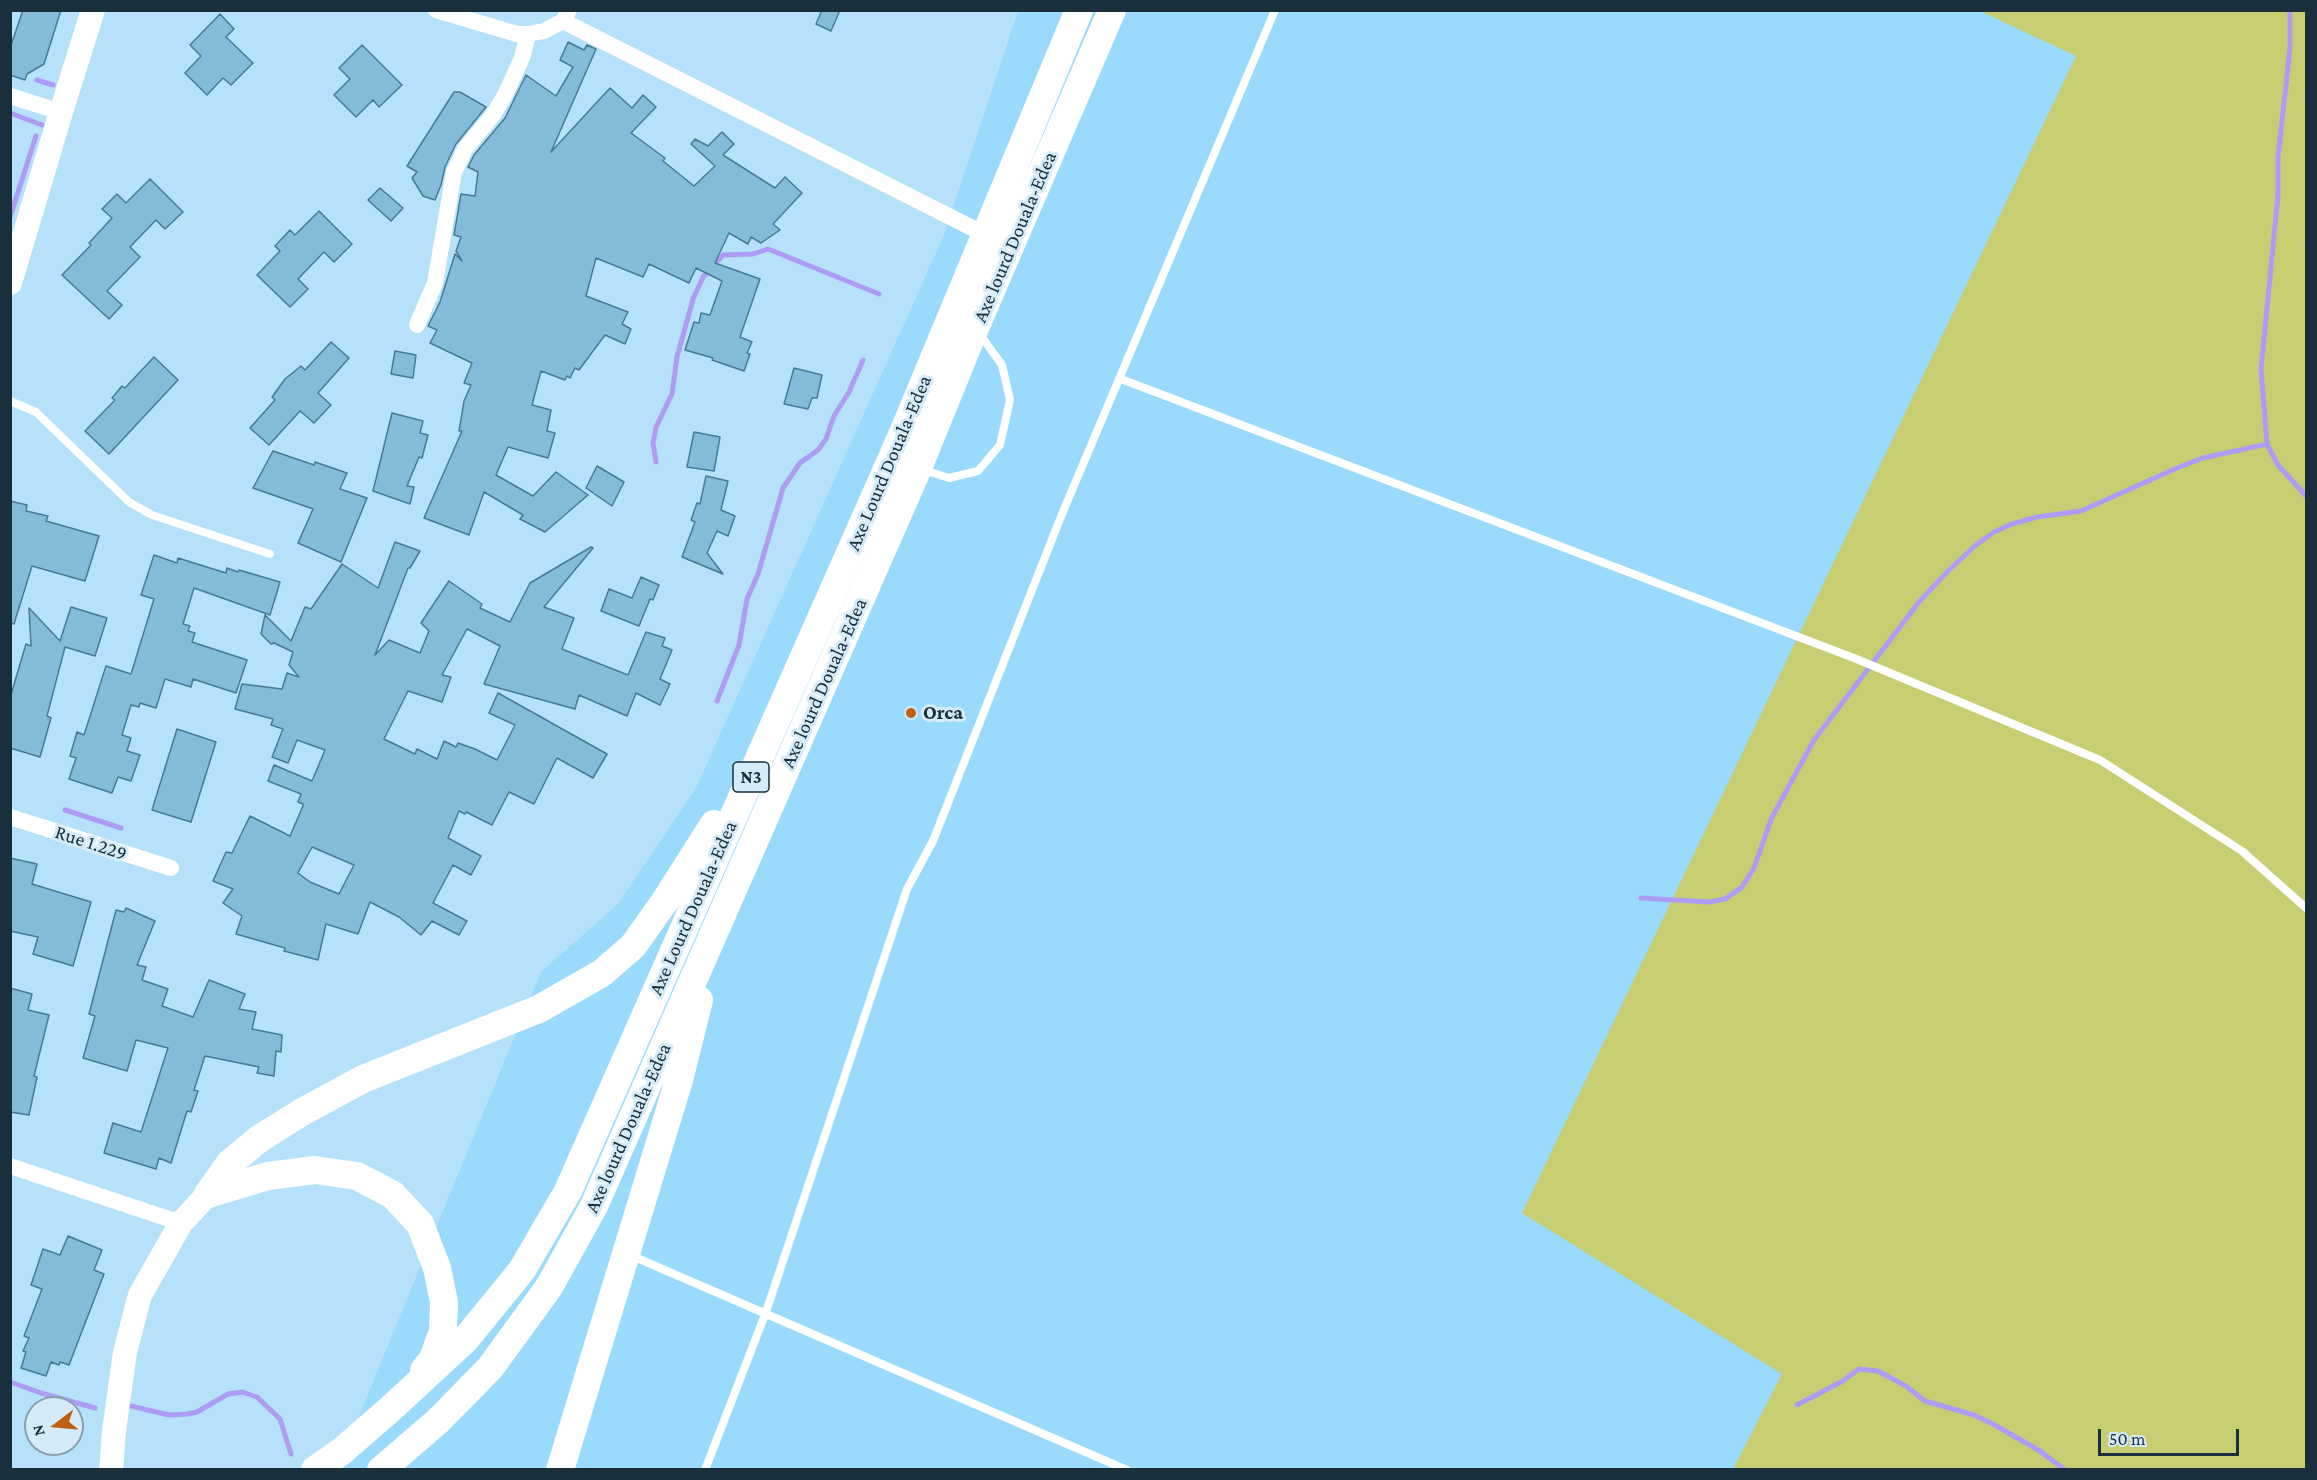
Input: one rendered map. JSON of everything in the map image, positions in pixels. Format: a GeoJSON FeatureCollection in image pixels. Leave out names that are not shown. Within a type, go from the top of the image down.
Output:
{"type":"FeatureCollection","features":[{"type":"Feature","properties":{"kind":"highway","name":"Axe Lourd Douala-Edea"},"geometry":{"type":"LineString","coordinates":[[315,1470],[342,1451],[465,1340],[522,1270],[568,1191],[903,433],[1079,10]]}},
{"type":"Feature","properties":{"kind":"highway","name":"Axe lourd Douala-Edea"},"geometry":{"type":"LineString","coordinates":[[381,1470],[438,1422],[490,1368],[549,1287],[594,1206],[918,468],[975,328],[1112,10]]}},
{"type":"Feature","properties":{"kind":"highway"},"geometry":{"type":"LineString","coordinates":[[208,1194],[230,1163],[259,1139],[302,1112],[363,1079],[539,1009],[602,973],[633,946],[665,901],[770,736]]}},
{"type":"Feature","properties":{"kind":"highway"},"geometry":{"type":"LineString","coordinates":[[560,1470],[680,1080],[719,922]]}},
{"type":"Feature","properties":{"kind":"highway"},"geometry":{"type":"LineString","coordinates":[[208,1194],[268,1176],[315,1170],[357,1176],[393,1195],[420,1224],[437,1268],[444,1302],[442,1331],[433,1359],[388,1411]]}},
{"type":"Feature","properties":{"kind":"main road"},"geometry":{"type":"LineString","coordinates":[[10,283],[60,112],[93,10]]}},
{"type":"Feature","properties":{"kind":"main road"},"geometry":{"type":"LineString","coordinates":[[111,1470],[125,1352],[140,1295],[181,1223],[208,1194]]}},
{"type":"Feature","properties":{"kind":"street"},"geometry":{"type":"LineString","coordinates":[[436,10],[517,34],[544,32],[566,16],[986,235]]}},
{"type":"Feature","properties":{"kind":"street"},"geometry":{"type":"LineString","coordinates":[[417,325],[435,283],[454,172],[465,149],[493,116],[505,95],[522,58],[528,34]]}},
{"type":"Feature","properties":{"kind":"street"},"geometry":{"type":"LineString","coordinates":[[10,96],[60,112]]}},
{"type":"Feature","properties":{"kind":"street","name":"Rue 1.229"},"geometry":{"type":"LineString","coordinates":[[10,817],[171,868]]}},
{"type":"Feature","properties":{"kind":"street"},"geometry":{"type":"LineString","coordinates":[[10,1166],[181,1223]]}},
{"type":"Feature","properties":{"kind":"lane"},"geometry":{"type":"LineString","coordinates":[[705,1470],[766,1312],[907,889],[933,841],[1062,514],[1275,10]]}},
{"type":"Feature","properties":{"kind":"lane"},"geometry":{"type":"LineString","coordinates":[[918,468],[949,478],[978,471],[1000,445],[1010,400],[1002,365],[975,328]]}},
{"type":"Feature","properties":{"kind":"lane"},"geometry":{"type":"LineString","coordinates":[[1121,379],[1854,658],[2100,760],[2242,851],[2307,908]]}},
{"type":"Feature","properties":{"kind":"lane"},"geometry":{"type":"LineString","coordinates":[[10,401],[36,412],[129,502],[152,514],[270,554]]}},
{"type":"Feature","properties":{"kind":"lane"},"geometry":{"type":"LineString","coordinates":[[627,1254],[766,1312],[1127,1470]]}},
{"type":"Feature","properties":{"kind":"shaded area"},"geometry":{"type":"Polygon","coordinates":[[[1980,10],[2077,56],[1523,1213],[1783,1374],[1733,1469],[337,1470],[541,972],[618,904],[696,788],[944,235],[1018,11],[1980,10]]]}},
{"type":"Feature","properties":{"kind":"green space"},"geometry":{"type":"Polygon","coordinates":[[[1980,11],[2306,11],[2306,1469],[1733,1469],[1782,1374],[1522,1213],[2076,56],[1980,11]]]}},
{"type":"Feature","properties":{"kind":"building"},"geometry":{"type":"Polygon","coordinates":[[[23,10],[61,10],[44,64],[27,74],[25,80],[10,75],[10,48],[23,10]]]}},
{"type":"Feature","properties":{"kind":"building"},"geometry":{"type":"Polygon","coordinates":[[[822,10],[840,10],[831,31],[816,24],[822,10]]]}},
{"type":"Feature","properties":{"kind":"building"},"geometry":{"type":"Polygon","coordinates":[[[220,14],[234,29],[226,37],[253,63],[231,85],[223,78],[207,95],[185,73],[201,56],[190,45],[220,14]]]}},
{"type":"Feature","properties":{"kind":"building"},"geometry":{"type":"Polygon","coordinates":[[[568,42],[584,50],[587,45],[596,49],[551,152],[610,88],[632,108],[643,95],[656,107],[631,133],[665,158],[663,161],[694,186],[715,166],[691,144],[695,139],[708,146],[722,132],[734,144],[723,155],[775,188],[785,177],[802,193],[773,224],[780,230],[761,243],[751,237],[748,244],[729,233],[715,263],[760,279],[740,337],[752,342],[747,353],[750,354],[744,371],[712,360],[713,358],[685,350],[694,322],[699,323],[701,313],[710,315],[722,281],[696,268],[689,283],[649,264],[643,277],[596,258],[586,296],[628,312],[622,324],[631,329],[625,344],[605,335],[579,370],[575,368],[570,378],[567,376],[565,380],[541,371],[532,405],[551,410],[547,431],[555,433],[548,458],[508,447],[496,475],[533,496],[556,472],[588,495],[545,532],[520,519],[523,515],[484,492],[469,535],[424,518],[462,431],[459,431],[464,401],[471,385],[464,383],[472,363],[430,343],[437,330],[428,326],[440,302],[455,254],[462,261],[456,251],[461,237],[454,235],[461,194],[475,196],[478,172],[468,167],[474,155],[505,118],[526,75],[556,96],[573,67],[560,60],[568,42]]]}},
{"type":"Feature","properties":{"kind":"building"},"geometry":{"type":"Polygon","coordinates":[[[362,45],[402,85],[379,107],[373,100],[356,117],[334,95],[350,79],[339,68],[362,45]]]}},
{"type":"Feature","properties":{"kind":"building"},"geometry":{"type":"Polygon","coordinates":[[[454,92],[460,92],[486,107],[456,144],[445,167],[435,200],[423,196],[412,178],[417,172],[407,166],[454,92]]]}},
{"type":"Feature","properties":{"kind":"building"},"geometry":{"type":"Polygon","coordinates":[[[150,179],[183,212],[165,229],[156,220],[130,247],[140,257],[107,291],[122,305],[109,319],[62,275],[91,245],[89,243],[112,218],[102,209],[117,194],[126,203],[150,179]]]}},
{"type":"Feature","properties":{"kind":"building"},"geometry":{"type":"Polygon","coordinates":[[[380,188],[403,208],[391,221],[368,200],[380,188]]]}},
{"type":"Feature","properties":{"kind":"building"},"geometry":{"type":"Polygon","coordinates":[[[319,211],[352,244],[334,262],[324,252],[298,279],[308,289],[290,307],[257,275],[280,251],[275,246],[290,230],[295,235],[319,211]]]}},
{"type":"Feature","properties":{"kind":"building"},"geometry":{"type":"Polygon","coordinates":[[[331,342],[349,358],[318,393],[331,405],[314,423],[300,411],[269,445],[250,428],[275,400],[272,397],[285,379],[301,366],[305,370],[331,342]]]}},
{"type":"Feature","properties":{"kind":"building"},"geometry":{"type":"Polygon","coordinates":[[[395,351],[416,355],[413,378],[391,374],[395,351]]]}},
{"type":"Feature","properties":{"kind":"building"},"geometry":{"type":"Polygon","coordinates":[[[154,357],[178,380],[109,454],[85,431],[115,400],[112,398],[122,386],[125,388],[154,357]]]}},
{"type":"Feature","properties":{"kind":"building"},"geometry":{"type":"Polygon","coordinates":[[[794,368],[822,375],[817,398],[812,398],[808,409],[784,404],[794,368]]]}},
{"type":"Feature","properties":{"kind":"building"},"geometry":{"type":"Polygon","coordinates":[[[392,413],[423,421],[420,433],[428,435],[422,458],[419,457],[407,486],[414,487],[410,504],[373,491],[392,413]]]}},
{"type":"Feature","properties":{"kind":"building"},"geometry":{"type":"Polygon","coordinates":[[[694,432],[720,437],[714,471],[687,467],[694,432]]]}},
{"type":"Feature","properties":{"kind":"building"},"geometry":{"type":"Polygon","coordinates":[[[273,451],[347,473],[340,489],[367,498],[341,562],[298,543],[313,509],[253,488],[273,451]]]}},
{"type":"Feature","properties":{"kind":"building"},"geometry":{"type":"Polygon","coordinates":[[[597,466],[624,482],[612,506],[586,488],[597,466]]]}},
{"type":"Feature","properties":{"kind":"building"},"geometry":{"type":"Polygon","coordinates":[[[706,476],[728,481],[721,510],[735,516],[728,536],[717,531],[707,553],[723,574],[682,557],[695,522],[691,520],[697,503],[700,504],[706,476]]]}},
{"type":"Feature","properties":{"kind":"building"},"geometry":{"type":"Polygon","coordinates":[[[10,501],[27,505],[26,511],[48,516],[46,521],[99,536],[85,581],[32,566],[14,624],[10,623],[10,501]]]}},
{"type":"Feature","properties":{"kind":"building"},"geometry":{"type":"Polygon","coordinates":[[[395,542],[420,551],[408,568],[375,655],[389,640],[420,653],[429,631],[421,623],[449,581],[482,604],[480,608],[510,622],[530,583],[591,547],[593,548],[544,607],[574,618],[562,649],[628,675],[646,632],[665,638],[662,646],[672,650],[660,679],[670,684],[660,705],[636,693],[627,716],[579,695],[575,709],[484,684],[500,646],[467,629],[442,675],[451,677],[442,702],[408,691],[384,739],[415,754],[417,749],[437,759],[444,741],[456,747],[458,743],[475,749],[497,760],[515,725],[489,713],[498,693],[607,754],[593,778],[557,758],[534,804],[509,792],[492,825],[466,812],[465,814],[459,811],[448,838],[481,856],[471,875],[453,865],[433,903],[467,921],[459,935],[432,921],[421,935],[399,917],[370,902],[358,934],[326,924],[318,960],[236,934],[242,916],[223,903],[233,889],[213,881],[226,852],[232,853],[250,816],[290,836],[303,806],[298,802],[301,794],[268,781],[274,765],[312,781],[325,750],[297,740],[288,763],[272,757],[283,729],[271,725],[273,719],[235,709],[242,684],[282,689],[287,673],[299,677],[289,665],[293,652],[274,643],[271,644],[261,634],[265,615],[291,641],[305,607],[311,609],[342,564],[378,588],[395,542]],[[312,847],[298,873],[310,882],[339,894],[354,865],[312,847]]]}},
{"type":"Feature","properties":{"kind":"building"},"geometry":{"type":"Polygon","coordinates":[[[154,555],[177,563],[178,558],[226,573],[227,568],[238,572],[239,570],[280,582],[270,615],[194,588],[183,624],[190,626],[188,631],[195,633],[192,642],[247,660],[236,693],[193,679],[191,687],[165,679],[156,708],[140,703],[139,707],[131,705],[122,735],[131,738],[127,751],[140,755],[131,781],[118,777],[112,793],[69,779],[76,758],[70,756],[77,732],[84,735],[106,666],[131,674],[154,599],[141,595],[154,555]]]}},
{"type":"Feature","properties":{"kind":"building"},"geometry":{"type":"Polygon","coordinates":[[[641,577],[659,585],[653,600],[650,599],[639,626],[601,611],[609,589],[632,598],[641,577]]]}},
{"type":"Feature","properties":{"kind":"building"},"geometry":{"type":"Polygon","coordinates":[[[71,607],[107,618],[95,656],[65,647],[47,716],[51,718],[40,757],[10,748],[10,698],[26,644],[31,646],[29,608],[60,641],[71,607]]]}},
{"type":"Feature","properties":{"kind":"building"},"geometry":{"type":"Polygon","coordinates":[[[177,729],[216,742],[191,822],[152,810],[177,729]]]}},
{"type":"Feature","properties":{"kind":"building"},"geometry":{"type":"Polygon","coordinates":[[[10,858],[37,864],[32,884],[91,902],[73,966],[33,954],[38,937],[10,931],[10,858]]]}},
{"type":"Feature","properties":{"kind":"building"},"geometry":{"type":"Polygon","coordinates":[[[126,908],[155,921],[137,965],[146,967],[142,980],[168,989],[162,1006],[193,1017],[209,980],[245,994],[239,1009],[256,1012],[252,1029],[282,1035],[281,1052],[276,1051],[274,1076],[257,1073],[259,1067],[205,1056],[194,1090],[198,1091],[191,1112],[187,1111],[171,1163],[159,1158],[156,1169],[104,1153],[113,1123],[141,1132],[168,1048],[136,1040],[127,1071],[83,1058],[95,1016],[89,1014],[116,910],[124,912],[126,908]]]}},
{"type":"Feature","properties":{"kind":"building"},"geometry":{"type":"Polygon","coordinates":[[[10,988],[32,994],[28,1010],[49,1015],[34,1076],[37,1077],[29,1115],[10,1112],[10,988]]]}},
{"type":"Feature","properties":{"kind":"building"},"geometry":{"type":"Polygon","coordinates":[[[68,1236],[102,1250],[94,1270],[104,1274],[69,1365],[51,1362],[46,1376],[21,1368],[26,1352],[23,1351],[29,1338],[24,1336],[42,1289],[31,1285],[43,1249],[60,1255],[68,1236]]]}},
{"type":"Feature","properties":{"kind":"waterway"},"geometry":{"type":"LineString","coordinates":[[2290,10],[2290,48],[2278,157],[2278,195],[2261,369],[2267,444],[2278,465],[2306,496]]}},
{"type":"Feature","properties":{"kind":"waterway"},"geometry":{"type":"LineString","coordinates":[[37,80],[53,85]]}},
{"type":"Feature","properties":{"kind":"waterway"},"geometry":{"type":"LineString","coordinates":[[10,113],[42,125]]}},
{"type":"Feature","properties":{"kind":"waterway"},"geometry":{"type":"LineString","coordinates":[[10,217],[36,136]]}},
{"type":"Feature","properties":{"kind":"waterway"},"geometry":{"type":"LineString","coordinates":[[656,462],[653,443],[656,427],[672,394],[677,357],[693,299],[703,277],[723,255],[753,254],[768,249],[879,294]]}},
{"type":"Feature","properties":{"kind":"waterway"},"geometry":{"type":"LineString","coordinates":[[717,701],[739,645],[747,599],[758,574],[783,488],[800,463],[818,450],[826,439],[834,416],[849,392],[863,360]]}},
{"type":"Feature","properties":{"kind":"waterway"},"geometry":{"type":"LineString","coordinates":[[1641,898],[1709,902],[1725,899],[1742,887],[1754,868],[1772,817],[1814,740],[1919,602],[1976,545],[1994,532],[2012,524],[2037,517],[2081,511],[2203,458],[2267,444]]}},
{"type":"Feature","properties":{"kind":"waterway"},"geometry":{"type":"LineString","coordinates":[[65,810],[121,828]]}},
{"type":"Feature","properties":{"kind":"waterway"},"geometry":{"type":"LineString","coordinates":[[1797,1405],[1841,1382],[1859,1369],[1878,1371],[1906,1386],[1925,1401],[1974,1415],[1993,1424],[2040,1451],[2065,1470]]}},
{"type":"Feature","properties":{"kind":"waterway"},"geometry":{"type":"LineString","coordinates":[[10,1382],[95,1408]]}},
{"type":"Feature","properties":{"kind":"waterway"},"geometry":{"type":"LineString","coordinates":[[131,1406],[169,1415],[188,1414],[197,1412],[228,1394],[242,1392],[257,1397],[280,1419],[291,1454]]}},
{"type":"Feature","properties":{"kind":"place","name":"Orca"},"geometry":{"type":"Point","coordinates":[911,713]}}]}
